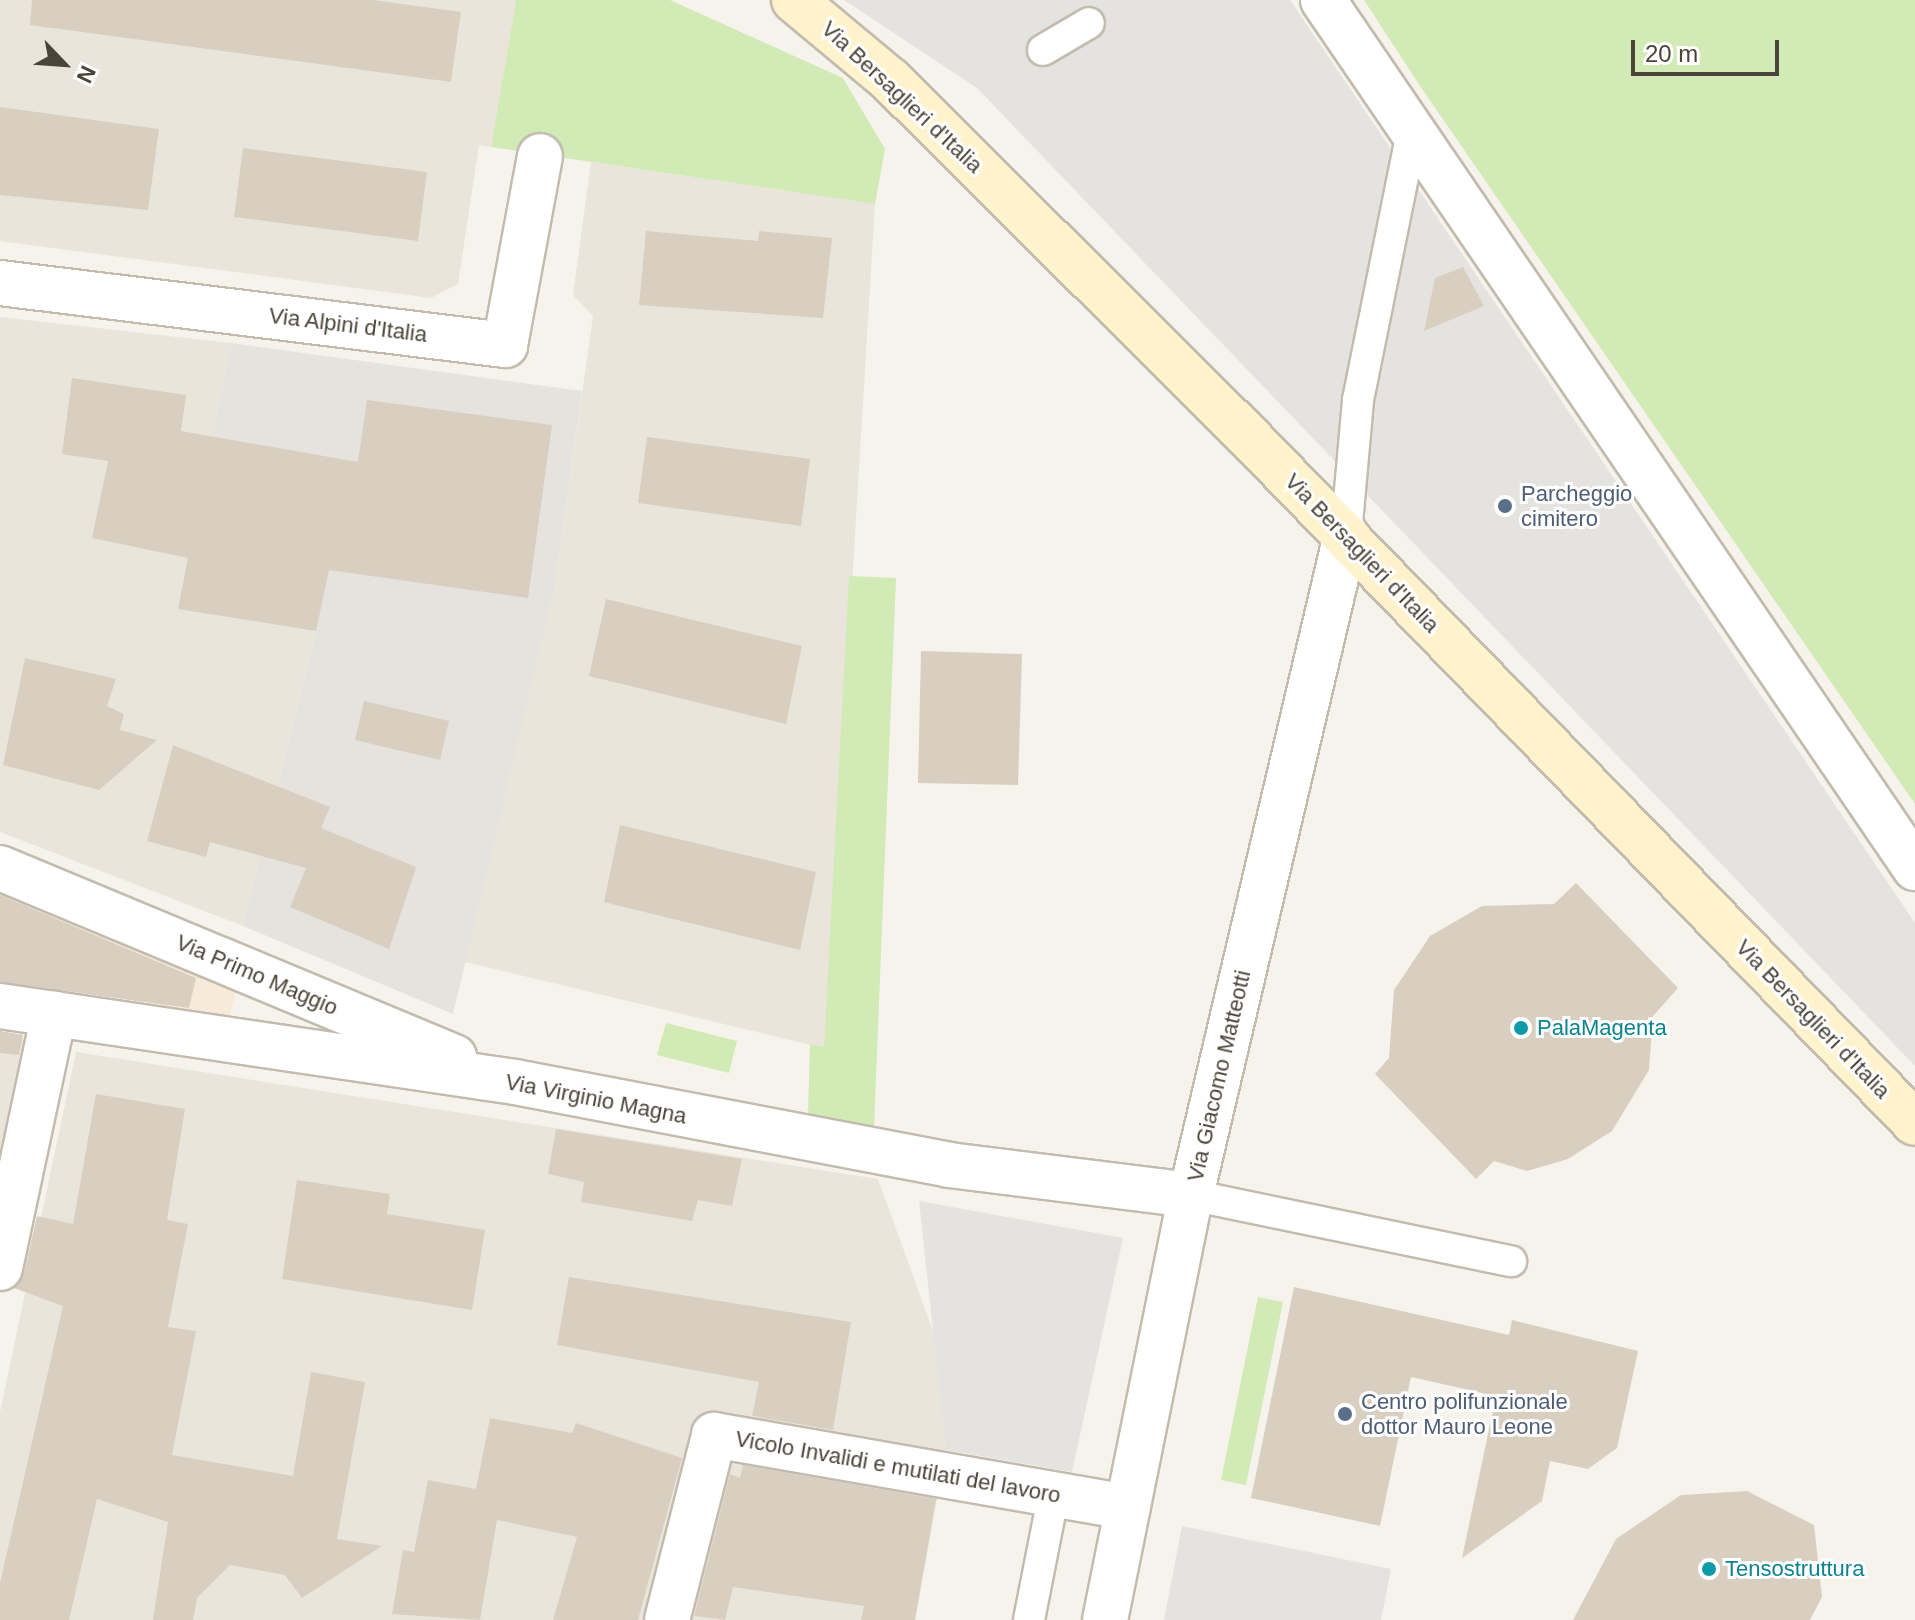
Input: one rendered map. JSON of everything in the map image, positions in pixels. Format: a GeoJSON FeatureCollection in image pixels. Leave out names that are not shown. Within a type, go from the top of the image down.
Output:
{"type":"FeatureCollection","features":[{"type":"Feature","properties":{"kind":"street","name":"Via Bersaglieri d'Italia"},"geometry":{"type":"LineString","coordinates":[[794,0],[890,80],[1346,535],[1915,1123]]}},
{"type":"Feature","properties":{"kind":"street"},"geometry":{"type":"LineString","coordinates":[[1323,0],[1413,126],[1915,868]]}},
{"type":"Feature","properties":{"kind":"street","name":"Via Alpini d'Italia"},"geometry":{"type":"LineString","coordinates":[[0,283],[505,345],[540,156]]}},
{"type":"Feature","properties":{"kind":"street","name":"Via Giacomo Matteotti"},"geometry":{"type":"LineString","coordinates":[[1105,1620],[1191,1195],[1346,535]]}},
{"type":"Feature","properties":{"kind":"street","name":"Via Primo Maggio"},"geometry":{"type":"LineString","coordinates":[[0,868],[515,1082]]}},
{"type":"Feature","properties":{"kind":"street","name":"Via Virginio Magna"},"geometry":{"type":"LineString","coordinates":[[0,1006],[515,1082],[949,1165],[1191,1195]]}},
{"type":"Feature","properties":{"kind":"street"},"geometry":{"type":"LineString","coordinates":[[0,1268],[54,1014]]}},
{"type":"Feature","properties":{"kind":"street","name":"Vicolo Invalidi e mutilati del lavoro"},"geometry":{"type":"LineString","coordinates":[[667,1620],[714,1435],[1128,1507]]}},
{"type":"Feature","properties":{"kind":"lane"},"geometry":{"type":"LineString","coordinates":[[1043,50],[1089,23]]}},
{"type":"Feature","properties":{"kind":"lane"},"geometry":{"type":"LineString","coordinates":[[1346,535],[1358,400],[1413,126]]}},
{"type":"Feature","properties":{"kind":"lane"},"geometry":{"type":"LineString","coordinates":[[1191,1195],[1511,1261]]}},
{"type":"Feature","properties":{"kind":"lane"},"geometry":{"type":"LineString","coordinates":[[1029,1620],[1054,1493]]}},
{"type":"Feature","properties":{"kind":"shaded area"},"geometry":{"type":"Polygon","coordinates":[[[0,0],[516,0],[491,147],[479,145],[458,284],[431,298],[0,241],[0,0]]]}},
{"type":"Feature","properties":{"kind":"shaded area","name":"Parcheggio cimitero"},"geometry":{"type":"Polygon","coordinates":[[[844,0],[1290,0],[1915,923],[1915,1066],[977,88],[844,0]]]}},
{"type":"Feature","properties":{"kind":"shaded area"},"geometry":{"type":"Polygon","coordinates":[[[591,162],[875,204],[824,1048],[465,962],[554,592],[593,316],[573,295],[591,162]]]}},
{"type":"Feature","properties":{"kind":"shaded area"},"geometry":{"type":"Polygon","coordinates":[[[0,317],[231,343],[177,608],[316,632],[243,926],[0,832],[0,317]]]}},
{"type":"Feature","properties":{"kind":"shaded area"},"geometry":{"type":"Polygon","coordinates":[[[231,343],[582,391],[554,592],[453,1014],[243,926],[316,632],[177,608],[231,343]]]}},
{"type":"Feature","properties":{"kind":"shaded area"},"geometry":{"type":"Polygon","coordinates":[[[0,893],[236,992],[229,1019],[0,976],[0,893]]]}},
{"type":"Feature","properties":{"kind":"shaded area"},"geometry":{"type":"Polygon","coordinates":[[[0,1035],[24,1039],[0,1151],[0,1035]]]}},
{"type":"Feature","properties":{"kind":"shaded area"},"geometry":{"type":"Polygon","coordinates":[[[76,1052],[878,1179],[937,1342],[946,1450],[915,1620],[0,1620],[0,1412],[76,1052]]]}},
{"type":"Feature","properties":{"kind":"shaded area"},"geometry":{"type":"Polygon","coordinates":[[[919,1201],[1123,1238],[1072,1472],[946,1450],[919,1201]]]}},
{"type":"Feature","properties":{"kind":"shaded area"},"geometry":{"type":"Polygon","coordinates":[[[1182,1526],[1391,1569],[1381,1620],[1164,1620],[1182,1526]]]}},
{"type":"Feature","properties":{"kind":"green space"},"geometry":{"type":"Polygon","coordinates":[[[516,0],[670,0],[843,78],[885,149],[875,204],[491,147],[516,0]]]}},
{"type":"Feature","properties":{"kind":"green space"},"geometry":{"type":"Polygon","coordinates":[[[1364,0],[1915,0],[1915,804],[1420,86],[1364,0]]]}},
{"type":"Feature","properties":{"kind":"green space"},"geometry":{"type":"Polygon","coordinates":[[[849,576],[896,578],[874,1128],[808,1114],[810,1044],[824,1047],[849,576]]]}},
{"type":"Feature","properties":{"kind":"green space"},"geometry":{"type":"Polygon","coordinates":[[[666,1023],[737,1041],[729,1073],[657,1055],[666,1023]]]}},
{"type":"Feature","properties":{"kind":"green space"},"geometry":{"type":"Polygon","coordinates":[[[1258,1297],[1283,1302],[1246,1485],[1221,1480],[1258,1297]]]}},
{"type":"Feature","properties":{"kind":"building"},"geometry":{"type":"Polygon","coordinates":[[[32,0],[373,0],[461,12],[451,82],[30,25],[32,0]]]}},
{"type":"Feature","properties":{"kind":"building"},"geometry":{"type":"Polygon","coordinates":[[[0,107],[159,129],[148,210],[0,195],[0,107]]]}},
{"type":"Feature","properties":{"kind":"building"},"geometry":{"type":"Polygon","coordinates":[[[243,148],[427,172],[418,241],[234,217],[243,148]]]}},
{"type":"Feature","properties":{"kind":"building"},"geometry":{"type":"Polygon","coordinates":[[[646,231],[758,241],[759,231],[832,238],[823,318],[639,305],[646,231]]]}},
{"type":"Feature","properties":{"kind":"building"},"geometry":{"type":"Polygon","coordinates":[[[1463,267],[1484,306],[1424,331],[1435,278],[1463,267]]]}},
{"type":"Feature","properties":{"kind":"building"},"geometry":{"type":"Polygon","coordinates":[[[72,378],[186,395],[181,431],[358,462],[367,400],[552,425],[528,598],[329,570],[316,631],[178,609],[188,558],[92,538],[108,461],[62,454],[72,378]]]}},
{"type":"Feature","properties":{"kind":"building"},"geometry":{"type":"Polygon","coordinates":[[[647,437],[810,459],[801,526],[638,503],[647,437]]]}},
{"type":"Feature","properties":{"kind":"building"},"geometry":{"type":"Polygon","coordinates":[[[606,599],[802,646],[786,724],[589,676],[606,599]]]}},
{"type":"Feature","properties":{"kind":"building"},"geometry":{"type":"Polygon","coordinates":[[[921,651],[1022,654],[1018,785],[918,783],[921,651]]]}},
{"type":"Feature","properties":{"kind":"building"},"geometry":{"type":"Polygon","coordinates":[[[25,658],[116,679],[107,706],[124,714],[120,730],[157,740],[99,790],[3,765],[25,658]]]}},
{"type":"Feature","properties":{"kind":"building"},"geometry":{"type":"Polygon","coordinates":[[[364,701],[449,721],[440,760],[355,740],[364,701]]]}},
{"type":"Feature","properties":{"kind":"building"},"geometry":{"type":"Polygon","coordinates":[[[173,745],[330,807],[321,828],[416,867],[389,949],[290,907],[306,868],[210,842],[206,857],[147,841],[173,745]]]}},
{"type":"Feature","properties":{"kind":"building"},"geometry":{"type":"Polygon","coordinates":[[[620,825],[816,872],[800,950],[604,902],[620,825]]]}},
{"type":"Feature","properties":{"kind":"building","name":"PalaMagenta"},"geometry":{"type":"Polygon","coordinates":[[[1576,883],[1678,988],[1653,1016],[1649,1070],[1612,1131],[1568,1159],[1527,1171],[1494,1161],[1476,1179],[1375,1074],[1389,1058],[1394,990],[1430,936],[1482,906],[1554,904],[1576,883]]]}},
{"type":"Feature","properties":{"kind":"building"},"geometry":{"type":"Polygon","coordinates":[[[0,895],[196,978],[189,1008],[0,982],[0,895]]]}},
{"type":"Feature","properties":{"kind":"building"},"geometry":{"type":"Polygon","coordinates":[[[0,1031],[23,1035],[19,1055],[0,1053],[0,1031]]]}},
{"type":"Feature","properties":{"kind":"building"},"geometry":{"type":"Polygon","coordinates":[[[96,1094],[185,1109],[167,1220],[188,1224],[168,1327],[196,1331],[172,1455],[293,1476],[311,1372],[365,1382],[337,1539],[382,1546],[302,1598],[285,1575],[230,1565],[197,1598],[193,1620],[153,1620],[168,1522],[97,1499],[69,1620],[0,1620],[0,1583],[63,1306],[14,1288],[24,1273],[37,1216],[73,1224],[96,1094]]]}},
{"type":"Feature","properties":{"kind":"building"},"geometry":{"type":"Polygon","coordinates":[[[556,1129],[742,1159],[732,1206],[698,1200],[692,1221],[581,1202],[584,1182],[548,1174],[556,1129]]]}},
{"type":"Feature","properties":{"kind":"building"},"geometry":{"type":"Polygon","coordinates":[[[297,1180],[390,1194],[387,1214],[485,1230],[472,1310],[282,1279],[297,1180]]]}},
{"type":"Feature","properties":{"kind":"building"},"geometry":{"type":"Polygon","coordinates":[[[569,1277],[851,1322],[833,1430],[752,1416],[759,1382],[557,1345],[569,1277]]]}},
{"type":"Feature","properties":{"kind":"building"},"geometry":{"type":"Polygon","coordinates":[[[1294,1287],[1509,1335],[1512,1320],[1638,1351],[1617,1448],[1588,1469],[1550,1461],[1542,1501],[1462,1558],[1496,1396],[1411,1377],[1380,1526],[1251,1498],[1294,1287]]]}},
{"type":"Feature","properties":{"kind":"building"},"geometry":{"type":"Polygon","coordinates":[[[490,1418],[572,1433],[576,1423],[682,1458],[638,1620],[553,1620],[577,1537],[497,1520],[480,1620],[392,1614],[403,1550],[414,1552],[428,1480],[476,1489],[490,1418]]]}},
{"type":"Feature","properties":{"kind":"building"},"geometry":{"type":"Polygon","coordinates":[[[743,1465],[936,1499],[915,1620],[861,1620],[864,1606],[733,1587],[725,1620],[694,1616],[730,1474],[740,1478],[743,1465]]]}},
{"type":"Feature","properties":{"kind":"building","name":"Tensostruttura"},"geometry":{"type":"Polygon","coordinates":[[[1747,1491],[1814,1525],[1822,1597],[1810,1620],[1573,1620],[1616,1539],[1681,1495],[1747,1491]]]}},
{"type":"Feature","properties":{"kind":"place","name":"Parcheggio cimitero"},"geometry":{"type":"Point","coordinates":[1505,506]}},
{"type":"Feature","properties":{"kind":"place","name":"PalaMagenta"},"geometry":{"type":"Point","coordinates":[1521,1028]}},
{"type":"Feature","properties":{"kind":"place","name":"Centro polifunzionale dottor Mauro Leone"},"geometry":{"type":"Point","coordinates":[1345,1414]}},
{"type":"Feature","properties":{"kind":"place","name":"Tensostruttura"},"geometry":{"type":"Point","coordinates":[1709,1569]}}]}
